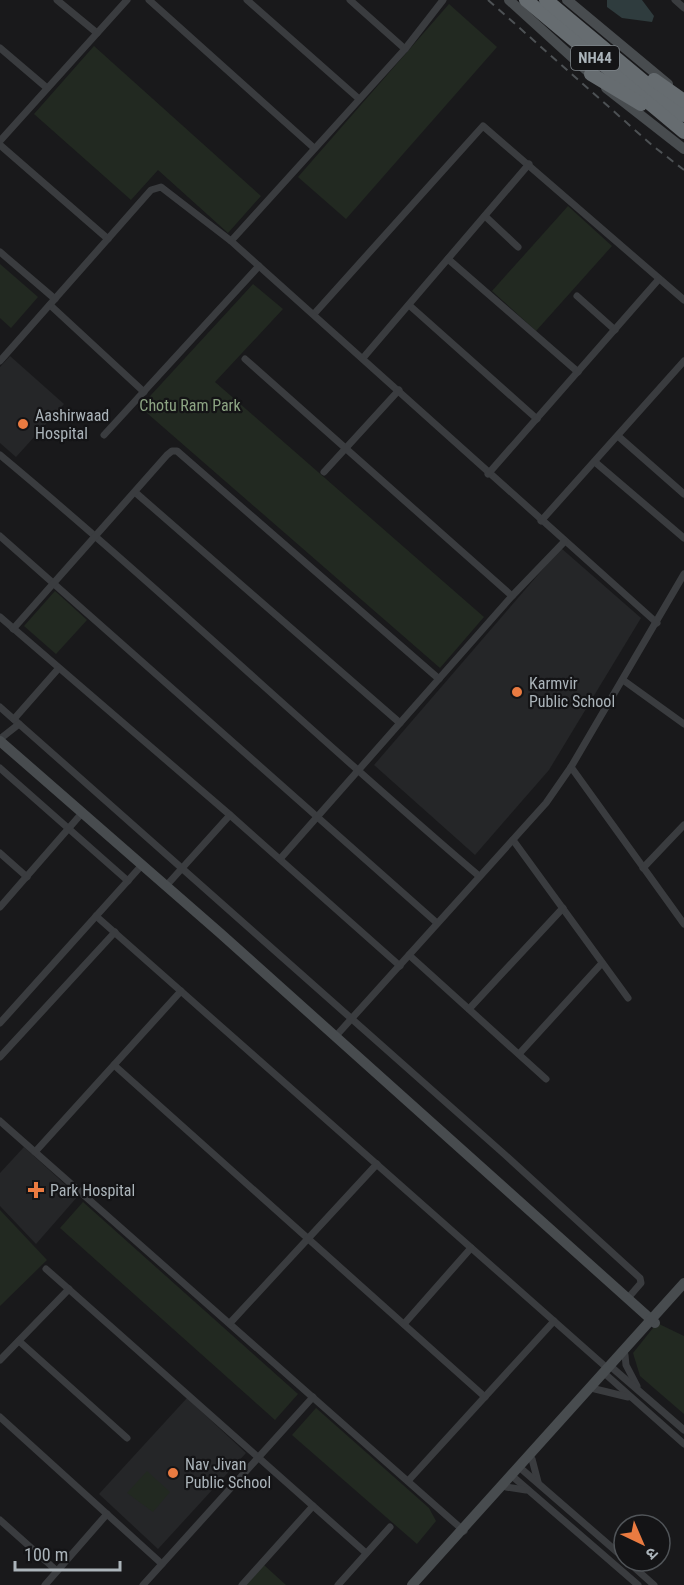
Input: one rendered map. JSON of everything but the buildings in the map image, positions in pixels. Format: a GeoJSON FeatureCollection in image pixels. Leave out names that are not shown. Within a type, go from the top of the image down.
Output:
{"type":"FeatureCollection","features":[{"type":"Feature","properties":{"kind":"highway","name":"NH44"},"geometry":{"type":"LineString","coordinates":[[526,0],[684,132]]}},
{"type":"Feature","properties":{"kind":"highway","name":"NH44"},"geometry":{"type":"LineString","coordinates":[[546,0],[684,115]]}},
{"type":"Feature","properties":{"kind":"highway"},"geometry":{"type":"LineString","coordinates":[[606,51],[634,66],[684,100]]}},
{"type":"Feature","properties":{"kind":"highway"},"geometry":{"type":"LineString","coordinates":[[591,74],[612,89],[665,116]]}},
{"type":"Feature","properties":{"kind":"street"},"geometry":{"type":"LineString","coordinates":[[57,0],[97,33]]}},
{"type":"Feature","properties":{"kind":"street"},"geometry":{"type":"LineString","coordinates":[[108,239],[0,143],[127,0]]}},
{"type":"Feature","properties":{"kind":"street"},"geometry":{"type":"LineString","coordinates":[[149,0],[314,148]]}},
{"type":"Feature","properties":{"kind":"street"},"geometry":{"type":"LineString","coordinates":[[247,0],[358,99]]}},
{"type":"Feature","properties":{"kind":"street"},"geometry":{"type":"LineString","coordinates":[[350,0],[405,49]]}},
{"type":"Feature","properties":{"kind":"street"},"geometry":{"type":"LineString","coordinates":[[231,242],[405,49],[444,0]]}},
{"type":"Feature","properties":{"kind":"street"},"geometry":{"type":"LineString","coordinates":[[509,0],[624,104],[684,149]]}},
{"type":"Feature","properties":{"kind":"street"},"geometry":{"type":"LineString","coordinates":[[567,0],[684,100]]}},
{"type":"Feature","properties":{"kind":"street"},"geometry":{"type":"LineString","coordinates":[[675,0],[684,8]]}},
{"type":"Feature","properties":{"kind":"street"},"geometry":{"type":"LineString","coordinates":[[0,48],[47,88]]}},
{"type":"Feature","properties":{"kind":"street"},"geometry":{"type":"LineString","coordinates":[[314,314],[479,128],[486,128],[529,164],[684,300]]}},
{"type":"Feature","properties":{"kind":"street"},"geometry":{"type":"LineString","coordinates":[[363,358],[529,164]]}},
{"type":"Feature","properties":{"kind":"street"},"geometry":{"type":"LineString","coordinates":[[0,361],[151,190],[160,187],[231,242],[314,314],[488,474],[657,623]]}},
{"type":"Feature","properties":{"kind":"street"},"geometry":{"type":"LineString","coordinates":[[485,216],[518,247]]}},
{"type":"Feature","properties":{"kind":"street"},"geometry":{"type":"LineString","coordinates":[[0,252],[144,392]]}},
{"type":"Feature","properties":{"kind":"street"},"geometry":{"type":"LineString","coordinates":[[448,259],[578,372]]}},
{"type":"Feature","properties":{"kind":"street"},"geometry":{"type":"LineString","coordinates":[[104,435],[259,266]]}},
{"type":"Feature","properties":{"kind":"street"},"geometry":{"type":"LineString","coordinates":[[488,474],[659,279]]}},
{"type":"Feature","properties":{"kind":"street"},"geometry":{"type":"LineString","coordinates":[[577,296],[615,330]]}},
{"type":"Feature","properties":{"kind":"street"},"geometry":{"type":"LineString","coordinates":[[409,305],[537,418]]}},
{"type":"Feature","properties":{"kind":"street"},"geometry":{"type":"LineString","coordinates":[[245,359],[512,596]]}},
{"type":"Feature","properties":{"kind":"street"},"geometry":{"type":"LineString","coordinates":[[541,521],[682,366]]}},
{"type":"Feature","properties":{"kind":"street"},"geometry":{"type":"LineString","coordinates":[[324,472],[399,390]]}},
{"type":"Feature","properties":{"kind":"street"},"geometry":{"type":"LineString","coordinates":[[618,436],[684,494]]}},
{"type":"Feature","properties":{"kind":"street"},"geometry":{"type":"LineString","coordinates":[[13,629],[136,493],[167,455],[172,451],[177,451],[439,679]]}},
{"type":"Feature","properties":{"kind":"street"},"geometry":{"type":"LineString","coordinates":[[0,454],[96,536],[358,773],[479,876]]}},
{"type":"Feature","properties":{"kind":"street"},"geometry":{"type":"LineString","coordinates":[[595,462],[684,538]]}},
{"type":"Feature","properties":{"kind":"street"},"geometry":{"type":"LineString","coordinates":[[136,493],[400,723]]}},
{"type":"Feature","properties":{"kind":"street"},"geometry":{"type":"LineString","coordinates":[[0,536],[437,923]]}},
{"type":"Feature","properties":{"kind":"street"},"geometry":{"type":"LineString","coordinates":[[280,859],[512,596],[564,542]]}},
{"type":"Feature","properties":{"kind":"street"},"geometry":{"type":"LineString","coordinates":[[335,1036],[546,803],[571,767],[684,574]]}},
{"type":"Feature","properties":{"kind":"street"},"geometry":{"type":"LineString","coordinates":[[0,617],[230,815],[400,966]]}},
{"type":"Feature","properties":{"kind":"street"},"geometry":{"type":"LineString","coordinates":[[58,669],[0,740],[653,1321]]}},
{"type":"Feature","properties":{"kind":"street"},"geometry":{"type":"LineString","coordinates":[[623,680],[684,724]]}},
{"type":"Feature","properties":{"kind":"street"},"geometry":{"type":"LineString","coordinates":[[0,707],[640,1278],[641,1283],[628,1298]]}},
{"type":"Feature","properties":{"kind":"street"},"geometry":{"type":"LineString","coordinates":[[571,767],[684,924]]}},
{"type":"Feature","properties":{"kind":"street"},"geometry":{"type":"LineString","coordinates":[[0,768],[128,881]]}},
{"type":"Feature","properties":{"kind":"street"},"geometry":{"type":"LineString","coordinates":[[0,907],[82,813]]}},
{"type":"Feature","properties":{"kind":"street"},"geometry":{"type":"LineString","coordinates":[[166,886],[230,815]]}},
{"type":"Feature","properties":{"kind":"street"},"geometry":{"type":"LineString","coordinates":[[643,868],[684,825]]}},
{"type":"Feature","properties":{"kind":"street"},"geometry":{"type":"LineString","coordinates":[[513,840],[628,998]]}},
{"type":"Feature","properties":{"kind":"street"},"geometry":{"type":"LineString","coordinates":[[0,853],[27,877]]}},
{"type":"Feature","properties":{"kind":"street"},"geometry":{"type":"LineString","coordinates":[[0,1023],[142,865]]}},
{"type":"Feature","properties":{"kind":"street"},"geometry":{"type":"LineString","coordinates":[[469,1009],[563,908]]}},
{"type":"Feature","properties":{"kind":"street"},"geometry":{"type":"LineString","coordinates":[[96,916],[554,1321],[684,1444]]}},
{"type":"Feature","properties":{"kind":"street"},"geometry":{"type":"LineString","coordinates":[[0,1057],[115,932]]}},
{"type":"Feature","properties":{"kind":"street"},"geometry":{"type":"LineString","coordinates":[[410,955],[546,1079]]}},
{"type":"Feature","properties":{"kind":"street"},"geometry":{"type":"LineString","coordinates":[[519,1054],[603,963]]}},
{"type":"Feature","properties":{"kind":"street"},"geometry":{"type":"LineString","coordinates":[[35,1152],[181,991]]}},
{"type":"Feature","properties":{"kind":"street"},"geometry":{"type":"LineString","coordinates":[[114,1065],[485,1397]]}},
{"type":"Feature","properties":{"kind":"street"},"geometry":{"type":"LineString","coordinates":[[0,1121],[464,1530]]}},
{"type":"Feature","properties":{"kind":"street"},"geometry":{"type":"LineString","coordinates":[[230,1323],[376,1164]]}},
{"type":"Feature","properties":{"kind":"street"},"geometry":{"type":"LineString","coordinates":[[404,1324],[471,1248]]}},
{"type":"Feature","properties":{"kind":"street"},"geometry":{"type":"LineString","coordinates":[[46,1269],[366,1553]]}},
{"type":"Feature","properties":{"kind":"street"},"geometry":{"type":"LineString","coordinates":[[419,1585],[464,1530],[506,1488],[517,1472],[532,1459],[595,1389],[608,1370],[625,1355],[684,1283]]}},
{"type":"Feature","properties":{"kind":"street"},"geometry":{"type":"LineString","coordinates":[[0,1360],[69,1289]]}},
{"type":"Feature","properties":{"kind":"street"},"geometry":{"type":"LineString","coordinates":[[412,1585],[684,1290]]}},
{"type":"Feature","properties":{"kind":"street"},"geometry":{"type":"LineString","coordinates":[[408,1481],[554,1321]]}},
{"type":"Feature","properties":{"kind":"street"},"geometry":{"type":"LineString","coordinates":[[19,1341],[127,1438]]}},
{"type":"Feature","properties":{"kind":"street"},"geometry":{"type":"LineString","coordinates":[[625,1355],[626,1365],[633,1380],[644,1395]]}},
{"type":"Feature","properties":{"kind":"street"},"geometry":{"type":"LineString","coordinates":[[608,1370],[644,1395],[684,1430]]}},
{"type":"Feature","properties":{"kind":"street"},"geometry":{"type":"LineString","coordinates":[[595,1389],[620,1393],[636,1401]]}},
{"type":"Feature","properties":{"kind":"street"},"geometry":{"type":"LineString","coordinates":[[143,1585],[313,1397]]}},
{"type":"Feature","properties":{"kind":"street"},"geometry":{"type":"LineString","coordinates":[[0,1417],[162,1564]]}},
{"type":"Feature","properties":{"kind":"street"},"geometry":{"type":"LineString","coordinates":[[532,1459],[538,1483]]}},
{"type":"Feature","properties":{"kind":"street"},"geometry":{"type":"LineString","coordinates":[[517,1472],[538,1483],[612,1548]]}},
{"type":"Feature","properties":{"kind":"street"},"geometry":{"type":"LineString","coordinates":[[517,1472],[529,1491],[638,1585]]}},
{"type":"Feature","properties":{"kind":"street"},"geometry":{"type":"LineString","coordinates":[[506,1488],[529,1491]]}},
{"type":"Feature","properties":{"kind":"street"},"geometry":{"type":"LineString","coordinates":[[242,1585],[313,1506]]}},
{"type":"Feature","properties":{"kind":"street"},"geometry":{"type":"LineString","coordinates":[[45,1585],[107,1514]]}},
{"type":"Feature","properties":{"kind":"street"},"geometry":{"type":"LineString","coordinates":[[0,1520],[57,1571]]}},
{"type":"Feature","properties":{"kind":"street"},"geometry":{"type":"LineString","coordinates":[[338,1585],[390,1527]]}},
{"type":"Feature","properties":{"kind":"street"},"geometry":{"type":"LineString","coordinates":[[641,1573],[654,1585]]}},
{"type":"Feature","properties":{"kind":"shaded area"},"geometry":{"type":"Polygon","coordinates":[[[607,0],[642,0],[654,16],[652,22],[622,18],[607,7],[607,0]]]}},
{"type":"Feature","properties":{"kind":"shaded area","name":"Aashirwaad Hospital"},"geometry":{"type":"Polygon","coordinates":[[[10,356],[64,404],[16,457],[0,443],[0,367],[10,356]]]}},
{"type":"Feature","properties":{"kind":"shaded area","name":"Karmvir Public School"},"geometry":{"type":"Polygon","coordinates":[[[561,548],[641,618],[549,770],[475,855],[374,765],[561,548]]]}},
{"type":"Feature","properties":{"kind":"shaded area"},"geometry":{"type":"Polygon","coordinates":[[[24,1147],[78,1196],[36,1244],[0,1206],[0,1173],[24,1147]]]}},
{"type":"Feature","properties":{"kind":"shaded area","name":"Nav Jivan Public School"},"geometry":{"type":"Polygon","coordinates":[[[187,1398],[246,1453],[158,1549],[99,1494],[187,1398]]]}},
{"type":"Feature","properties":{"kind":"green space"},"geometry":{"type":"Polygon","coordinates":[[[449,4],[497,47],[346,219],[298,177],[449,4]]]}},
{"type":"Feature","properties":{"kind":"green space"},"geometry":{"type":"Polygon","coordinates":[[[94,46],[261,196],[228,233],[158,170],[131,200],[34,114],[94,46]]]}},
{"type":"Feature","properties":{"kind":"green space"},"geometry":{"type":"Polygon","coordinates":[[[568,206],[612,246],[536,331],[492,291],[568,206]]]}},
{"type":"Feature","properties":{"kind":"green space"},"geometry":{"type":"Polygon","coordinates":[[[0,264],[38,297],[11,328],[0,318],[0,264]]]}},
{"type":"Feature","properties":{"kind":"green space","name":"Chotu Ram Park"},"geometry":{"type":"Polygon","coordinates":[[[253,284],[283,309],[215,382],[484,617],[440,668],[140,407],[253,284]]]}},
{"type":"Feature","properties":{"kind":"green space"},"geometry":{"type":"Polygon","coordinates":[[[55,591],[87,620],[56,654],[24,626],[55,591]]]}},
{"type":"Feature","properties":{"kind":"green space"},"geometry":{"type":"Polygon","coordinates":[[[83,1202],[298,1394],[275,1420],[60,1228],[83,1202]]]}},
{"type":"Feature","properties":{"kind":"green space"},"geometry":{"type":"Polygon","coordinates":[[[0,1210],[47,1260],[0,1306],[0,1210]]]}},
{"type":"Feature","properties":{"kind":"green space"},"geometry":{"type":"Polygon","coordinates":[[[657,1323],[684,1336],[684,1414],[640,1376],[633,1353],[657,1323]]]}},
{"type":"Feature","properties":{"kind":"green space"},"geometry":{"type":"Polygon","coordinates":[[[316,1408],[429,1508],[436,1521],[417,1544],[292,1435],[316,1408]]]}},
{"type":"Feature","properties":{"kind":"green space"},"geometry":{"type":"Polygon","coordinates":[[[147,1471],[170,1492],[153,1512],[127,1493],[147,1471]]]}},
{"type":"Feature","properties":{"kind":"green space"},"geometry":{"type":"Polygon","coordinates":[[[264,1565],[286,1585],[246,1585],[264,1565]]]}},
{"type":"Feature","properties":{"kind":"railway"},"geometry":{"type":"LineString","coordinates":[[488,0],[653,146],[684,170]]}},
{"type":"Feature","properties":{"kind":"place","name":"Aashirwaad Hospital"},"geometry":{"type":"Point","coordinates":[23,424]}},
{"type":"Feature","properties":{"kind":"place","name":"Karmvir Public School"},"geometry":{"type":"Point","coordinates":[517,692]}},
{"type":"Feature","properties":{"kind":"place","name":"Park Hospital"},"geometry":{"type":"Point","coordinates":[36,1190]}},
{"type":"Feature","properties":{"kind":"place","name":"Nav Jivan Public School"},"geometry":{"type":"Point","coordinates":[173,1473]}}]}
